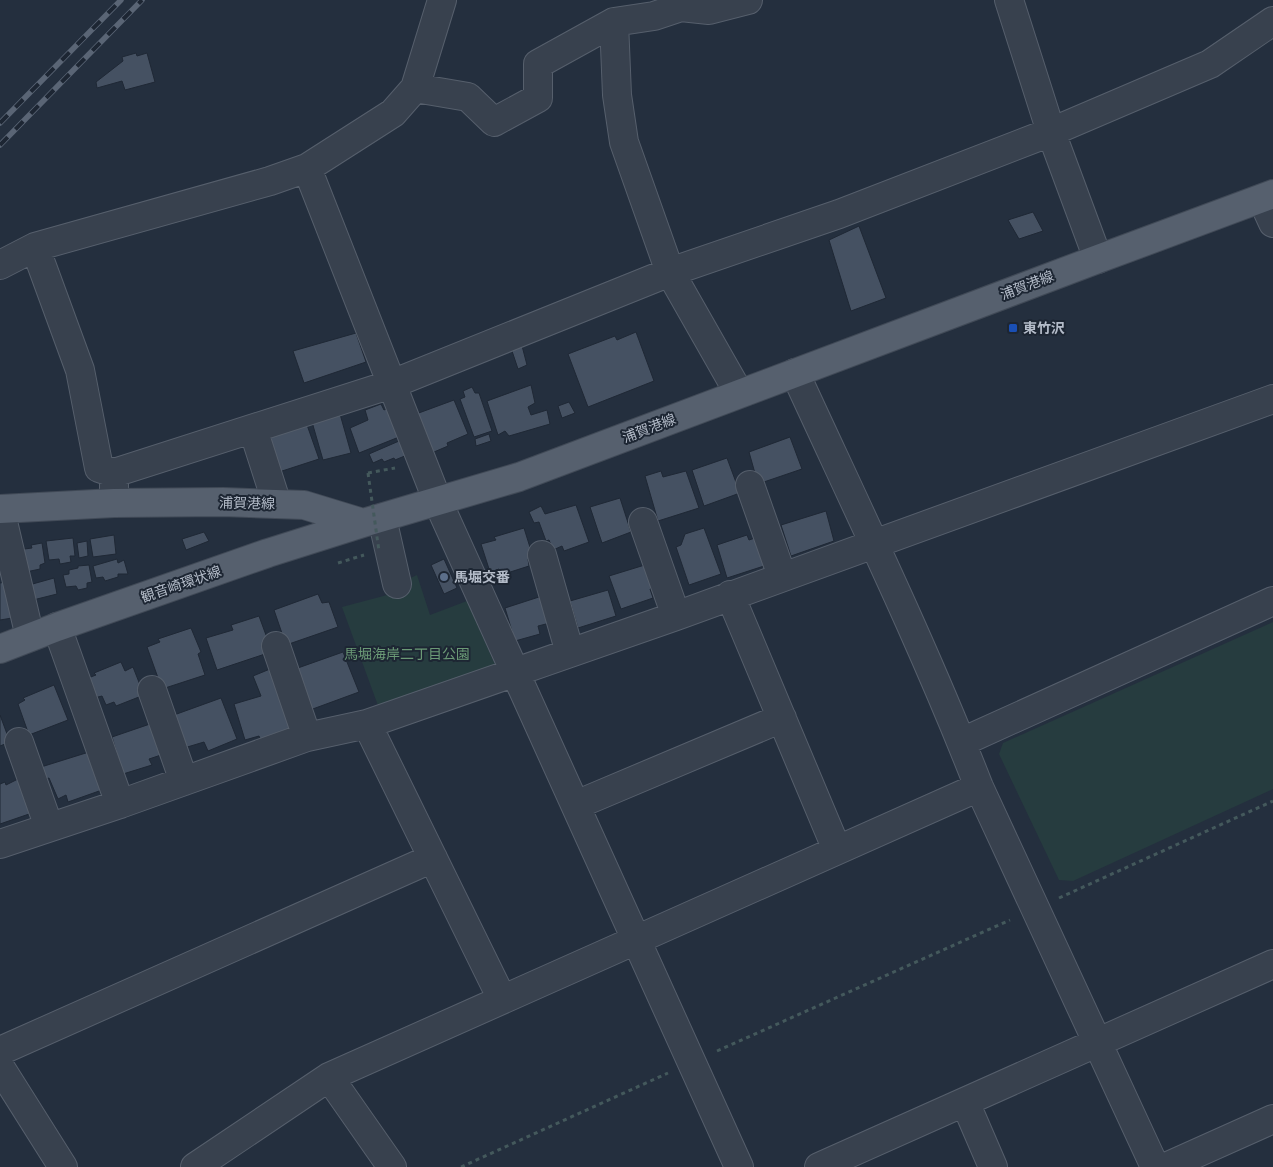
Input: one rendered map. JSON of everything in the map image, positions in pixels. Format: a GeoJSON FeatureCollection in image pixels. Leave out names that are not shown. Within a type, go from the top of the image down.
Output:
{"type":"FeatureCollection","features":[{"type":"Feature","properties":{"kind":"main road","name":"浦賀港線"},"geometry":{"type":"LineString","coordinates":[[0,509],[114,503],[223,502],[304,505],[373,521],[519,477],[1268,197]]}},
{"type":"Feature","properties":{"kind":"main road","name":"観音崎環状線"},"geometry":{"type":"LineString","coordinates":[[0,649],[57,627],[259,557],[373,521]]}},
{"type":"Feature","properties":{"kind":"street"},"geometry":{"type":"LineString","coordinates":[[0,265],[34,247],[270,181],[307,168],[393,113],[415,88],[442,0]]}},
{"type":"Feature","properties":{"kind":"street"},"geometry":{"type":"LineString","coordinates":[[415,88],[468,98],[494,122],[538,98],[538,64],[614,22],[654,16],[681,4],[709,10],[748,0]]}},
{"type":"Feature","properties":{"kind":"street"},"geometry":{"type":"LineString","coordinates":[[1009,0],[1050,132],[1098,259]]}},
{"type":"Feature","properties":{"kind":"street"},"geometry":{"type":"LineString","coordinates":[[34,247],[80,370],[99,468],[114,473],[392,384],[670,272],[839,214],[1050,132],[1210,64],[1273,20]]}},
{"type":"Feature","properties":{"kind":"street"},"geometry":{"type":"LineString","coordinates":[[614,22],[617,95],[624,142],[670,272],[741,394]]}},
{"type":"Feature","properties":{"kind":"street"},"geometry":{"type":"LineString","coordinates":[[307,168],[438,502],[739,1167]]}},
{"type":"Feature","properties":{"kind":"street"},"geometry":{"type":"LineString","coordinates":[[1268,197],[1273,223]]}},
{"type":"Feature","properties":{"kind":"street"},"geometry":{"type":"LineString","coordinates":[[795,373],[874,543],[962,742],[979,786],[1155,1167]]}},
{"type":"Feature","properties":{"kind":"street"},"geometry":{"type":"LineString","coordinates":[[0,844],[120,804],[307,736],[368,724],[676,616],[1273,399]]}},
{"type":"Feature","properties":{"kind":"street"},"geometry":{"type":"LineString","coordinates":[[252,429],[277,504]]}},
{"type":"Feature","properties":{"kind":"street"},"geometry":{"type":"LineString","coordinates":[[114,473],[114,503]]}},
{"type":"Feature","properties":{"kind":"street"},"geometry":{"type":"LineString","coordinates":[[750,485],[782,576]]}},
{"type":"Feature","properties":{"kind":"street"},"geometry":{"type":"LineString","coordinates":[[0,509],[30,637]]}},
{"type":"Feature","properties":{"kind":"street"},"geometry":{"type":"LineString","coordinates":[[373,521],[397,584]]}},
{"type":"Feature","properties":{"kind":"street"},"geometry":{"type":"LineString","coordinates":[[643,522],[676,616]]}},
{"type":"Feature","properties":{"kind":"street"},"geometry":{"type":"LineString","coordinates":[[542,555],[570,653]]}},
{"type":"Feature","properties":{"kind":"street"},"geometry":{"type":"LineString","coordinates":[[730,595],[837,850]]}},
{"type":"Feature","properties":{"kind":"street"},"geometry":{"type":"LineString","coordinates":[[962,742],[1273,601]]}},
{"type":"Feature","properties":{"kind":"street"},"geometry":{"type":"LineString","coordinates":[[57,627],[120,804]]}},
{"type":"Feature","properties":{"kind":"street"},"geometry":{"type":"LineString","coordinates":[[276,646],[307,736]]}},
{"type":"Feature","properties":{"kind":"street"},"geometry":{"type":"LineString","coordinates":[[152,690],[184,781]]}},
{"type":"Feature","properties":{"kind":"street"},"geometry":{"type":"LineString","coordinates":[[576,805],[782,718]]}},
{"type":"Feature","properties":{"kind":"street"},"geometry":{"type":"LineString","coordinates":[[368,724],[502,999]]}},
{"type":"Feature","properties":{"kind":"street"},"geometry":{"type":"LineString","coordinates":[[19,742],[49,827]]}},
{"type":"Feature","properties":{"kind":"street"},"geometry":{"type":"LineString","coordinates":[[195,1167],[330,1076],[979,786]]}},
{"type":"Feature","properties":{"kind":"street"},"geometry":{"type":"LineString","coordinates":[[0,1051],[433,858]]}},
{"type":"Feature","properties":{"kind":"street"},"geometry":{"type":"LineString","coordinates":[[831,1165],[965,1102],[1273,964]]}},
{"type":"Feature","properties":{"kind":"street"},"geometry":{"type":"LineString","coordinates":[[0,1068],[63,1167]]}},
{"type":"Feature","properties":{"kind":"street"},"geometry":{"type":"LineString","coordinates":[[330,1076],[392,1167]]}},
{"type":"Feature","properties":{"kind":"street"},"geometry":{"type":"LineString","coordinates":[[965,1102],[993,1167]]}},
{"type":"Feature","properties":{"kind":"street"},"geometry":{"type":"LineString","coordinates":[[1166,1167],[1273,1119]]}},
{"type":"Feature","properties":{"kind":"path"},"geometry":{"type":"LineString","coordinates":[[338,563],[379,551],[368,473],[396,468]]}},
{"type":"Feature","properties":{"kind":"path"},"geometry":{"type":"LineString","coordinates":[[461,1167],[1273,801]]}},
{"type":"Feature","properties":{"kind":"green space","name":"馬堀海岸二丁目公園"},"geometry":{"type":"Polygon","coordinates":[[[417,575],[430,615],[467,601],[496,667],[380,711],[342,607],[406,590],[406,580],[417,575]]]}},
{"type":"Feature","properties":{"kind":"green space"},"geometry":{"type":"Polygon","coordinates":[[[1273,622],[1273,789],[1073,881],[1059,880],[999,754],[1003,743],[1273,622]]]}},
{"type":"Feature","properties":{"kind":"building"},"geometry":{"type":"Polygon","coordinates":[[[136,53],[137,56],[147,53],[155,82],[125,90],[122,81],[97,88],[96,82],[123,61],[122,57],[136,53]]]}},
{"type":"Feature","properties":{"kind":"building"},"geometry":{"type":"Polygon","coordinates":[[[1033,212],[1043,231],[1019,239],[1008,220],[1033,212]]]}},
{"type":"Feature","properties":{"kind":"building"},"geometry":{"type":"Polygon","coordinates":[[[859,226],[886,298],[851,311],[829,240],[859,226]]]}},
{"type":"Feature","properties":{"kind":"building"},"geometry":{"type":"Polygon","coordinates":[[[636,332],[654,381],[588,407],[568,354],[615,336],[617,340],[636,332]]]}},
{"type":"Feature","properties":{"kind":"building"},"geometry":{"type":"Polygon","coordinates":[[[356,333],[366,362],[304,383],[293,351],[356,333]]]}},
{"type":"Feature","properties":{"kind":"building"},"geometry":{"type":"Polygon","coordinates":[[[521,342],[527,365],[518,369],[510,345],[521,342]]]}},
{"type":"Feature","properties":{"kind":"building"},"geometry":{"type":"Polygon","coordinates":[[[531,385],[535,403],[528,407],[531,415],[547,410],[550,424],[509,436],[505,431],[498,435],[487,401],[531,385]]]}},
{"type":"Feature","properties":{"kind":"building"},"geometry":{"type":"Polygon","coordinates":[[[472,387],[475,393],[479,393],[492,431],[474,437],[460,399],[465,397],[463,391],[472,387]]]}},
{"type":"Feature","properties":{"kind":"building"},"geometry":{"type":"Polygon","coordinates":[[[454,400],[468,434],[447,443],[448,446],[434,452],[432,449],[429,449],[416,414],[454,400]]]}},
{"type":"Feature","properties":{"kind":"building"},"geometry":{"type":"Polygon","coordinates":[[[569,402],[575,413],[562,418],[558,406],[569,402]]]}},
{"type":"Feature","properties":{"kind":"building"},"geometry":{"type":"Polygon","coordinates":[[[381,404],[384,410],[388,408],[399,437],[359,453],[350,428],[368,420],[365,410],[381,404]]]}},
{"type":"Feature","properties":{"kind":"building"},"geometry":{"type":"Polygon","coordinates":[[[340,414],[351,453],[323,460],[312,422],[340,414]]]}},
{"type":"Feature","properties":{"kind":"building"},"geometry":{"type":"Polygon","coordinates":[[[306,422],[319,459],[276,473],[263,436],[306,422]]]}},
{"type":"Feature","properties":{"kind":"building"},"geometry":{"type":"Polygon","coordinates":[[[489,434],[491,441],[476,446],[475,439],[489,434]]]}},
{"type":"Feature","properties":{"kind":"building"},"geometry":{"type":"Polygon","coordinates":[[[790,437],[802,469],[758,484],[749,452],[790,437]]]}},
{"type":"Feature","properties":{"kind":"building"},"geometry":{"type":"Polygon","coordinates":[[[406,438],[412,453],[395,460],[394,458],[384,462],[382,459],[373,463],[369,454],[406,438]]]}},
{"type":"Feature","properties":{"kind":"building"},"geometry":{"type":"Polygon","coordinates":[[[727,458],[740,493],[704,506],[692,470],[727,458]]]}},
{"type":"Feature","properties":{"kind":"building"},"geometry":{"type":"Polygon","coordinates":[[[661,471],[663,477],[686,471],[699,508],[658,521],[645,476],[661,471]]]}},
{"type":"Feature","properties":{"kind":"building"},"geometry":{"type":"Polygon","coordinates":[[[620,498],[631,532],[602,543],[590,507],[620,498]]]}},
{"type":"Feature","properties":{"kind":"building"},"geometry":{"type":"Polygon","coordinates":[[[576,505],[589,542],[564,551],[562,546],[553,550],[549,540],[546,541],[539,522],[534,523],[529,512],[541,506],[545,514],[576,505]]]}},
{"type":"Feature","properties":{"kind":"building"},"geometry":{"type":"Polygon","coordinates":[[[826,511],[834,541],[791,556],[781,525],[826,511]]]}},
{"type":"Feature","properties":{"kind":"building"},"geometry":{"type":"Polygon","coordinates":[[[524,528],[533,557],[528,559],[529,566],[501,575],[499,569],[490,572],[481,544],[496,540],[494,537],[524,528]]]}},
{"type":"Feature","properties":{"kind":"building"},"geometry":{"type":"Polygon","coordinates":[[[704,528],[721,574],[689,585],[676,547],[681,545],[685,534],[704,528]]]}},
{"type":"Feature","properties":{"kind":"building"},"geometry":{"type":"Polygon","coordinates":[[[204,532],[209,541],[186,550],[182,539],[204,532]]]}},
{"type":"Feature","properties":{"kind":"building"},"geometry":{"type":"Polygon","coordinates":[[[114,535],[116,554],[93,557],[90,539],[114,535]]]}},
{"type":"Feature","properties":{"kind":"building"},"geometry":{"type":"Polygon","coordinates":[[[747,535],[749,540],[755,538],[764,566],[727,578],[717,545],[747,535]]]}},
{"type":"Feature","properties":{"kind":"building"},"geometry":{"type":"Polygon","coordinates":[[[73,538],[75,556],[70,556],[71,562],[60,564],[59,559],[49,560],[46,541],[73,538]]]}},
{"type":"Feature","properties":{"kind":"building"},"geometry":{"type":"Polygon","coordinates":[[[87,541],[88,556],[79,558],[77,543],[87,541]]]}},
{"type":"Feature","properties":{"kind":"building"},"geometry":{"type":"Polygon","coordinates":[[[42,543],[45,563],[40,565],[40,569],[26,572],[17,550],[32,548],[31,545],[42,543]]]}},
{"type":"Feature","properties":{"kind":"building"},"geometry":{"type":"Polygon","coordinates":[[[117,559],[118,563],[124,560],[128,574],[118,574],[118,577],[105,581],[103,577],[96,578],[93,566],[117,559]]]}},
{"type":"Feature","properties":{"kind":"building","name":"馬堀交番"},"geometry":{"type":"Polygon","coordinates":[[[444,559],[457,588],[444,594],[431,565],[444,559]]]}},
{"type":"Feature","properties":{"kind":"building"},"geometry":{"type":"Polygon","coordinates":[[[648,564],[656,587],[650,589],[653,598],[621,609],[609,576],[648,564]]]}},
{"type":"Feature","properties":{"kind":"building"},"geometry":{"type":"Polygon","coordinates":[[[89,565],[92,582],[87,583],[87,588],[78,590],[76,586],[66,587],[63,575],[69,574],[69,570],[78,568],[78,566],[89,565]]]}},
{"type":"Feature","properties":{"kind":"building"},"geometry":{"type":"Polygon","coordinates":[[[54,578],[57,594],[33,600],[29,585],[54,578]]]}},
{"type":"Feature","properties":{"kind":"building"},"geometry":{"type":"Polygon","coordinates":[[[10,581],[18,617],[0,620],[0,583],[10,581]]]}},
{"type":"Feature","properties":{"kind":"building"},"geometry":{"type":"Polygon","coordinates":[[[608,590],[616,616],[578,628],[570,601],[608,590]]]}},
{"type":"Feature","properties":{"kind":"building"},"geometry":{"type":"Polygon","coordinates":[[[318,594],[322,603],[329,602],[338,627],[286,645],[274,610],[318,594]]]}},
{"type":"Feature","properties":{"kind":"building"},"geometry":{"type":"Polygon","coordinates":[[[542,596],[550,623],[538,626],[540,634],[515,641],[505,608],[542,596]]]}},
{"type":"Feature","properties":{"kind":"building"},"geometry":{"type":"Polygon","coordinates":[[[259,616],[270,646],[265,654],[217,670],[206,638],[233,630],[231,625],[259,616]]]}},
{"type":"Feature","properties":{"kind":"building"},"geometry":{"type":"Polygon","coordinates":[[[191,628],[201,652],[198,654],[205,675],[162,689],[147,647],[160,642],[158,639],[191,628]]]}},
{"type":"Feature","properties":{"kind":"building"},"geometry":{"type":"Polygon","coordinates":[[[343,652],[359,692],[310,710],[295,669],[343,652]]]}},
{"type":"Feature","properties":{"kind":"building"},"geometry":{"type":"Polygon","coordinates":[[[121,662],[125,671],[133,667],[144,695],[116,706],[114,702],[106,705],[102,696],[94,698],[88,678],[96,675],[94,673],[121,662]]]}},
{"type":"Feature","properties":{"kind":"building"},"geometry":{"type":"Polygon","coordinates":[[[270,669],[292,732],[262,743],[259,736],[245,740],[234,704],[261,696],[253,676],[270,669]]]}},
{"type":"Feature","properties":{"kind":"building"},"geometry":{"type":"Polygon","coordinates":[[[54,685],[68,720],[29,735],[18,704],[25,700],[23,698],[54,685]]]}},
{"type":"Feature","properties":{"kind":"building"},"geometry":{"type":"Polygon","coordinates":[[[221,698],[237,739],[208,751],[204,742],[184,748],[174,715],[221,698]]]}},
{"type":"Feature","properties":{"kind":"building"},"geometry":{"type":"Polygon","coordinates":[[[0,715],[10,742],[0,746],[0,715]]]}},
{"type":"Feature","properties":{"kind":"building"},"geometry":{"type":"Polygon","coordinates":[[[150,724],[161,755],[149,759],[152,765],[123,774],[112,737],[150,724]]]}},
{"type":"Feature","properties":{"kind":"building"},"geometry":{"type":"Polygon","coordinates":[[[89,752],[102,790],[68,802],[66,795],[58,799],[49,778],[45,779],[41,767],[89,752]]]}},
{"type":"Feature","properties":{"kind":"building"},"geometry":{"type":"Polygon","coordinates":[[[20,778],[32,813],[0,824],[0,784],[5,782],[6,785],[20,778]]]}},
{"type":"Feature","properties":{"kind":"railway"},"geometry":{"type":"LineString","coordinates":[[0,123],[121,0]]}},
{"type":"Feature","properties":{"kind":"railway"},"geometry":{"type":"LineString","coordinates":[[0,145],[142,0]]}},
{"type":"Feature","properties":{"kind":"place","name":"東竹沢"},"geometry":{"type":"Point","coordinates":[1013,328]}},
{"type":"Feature","properties":{"kind":"place","name":"馬堀交番"},"geometry":{"type":"Point","coordinates":[444,577]}}]}
